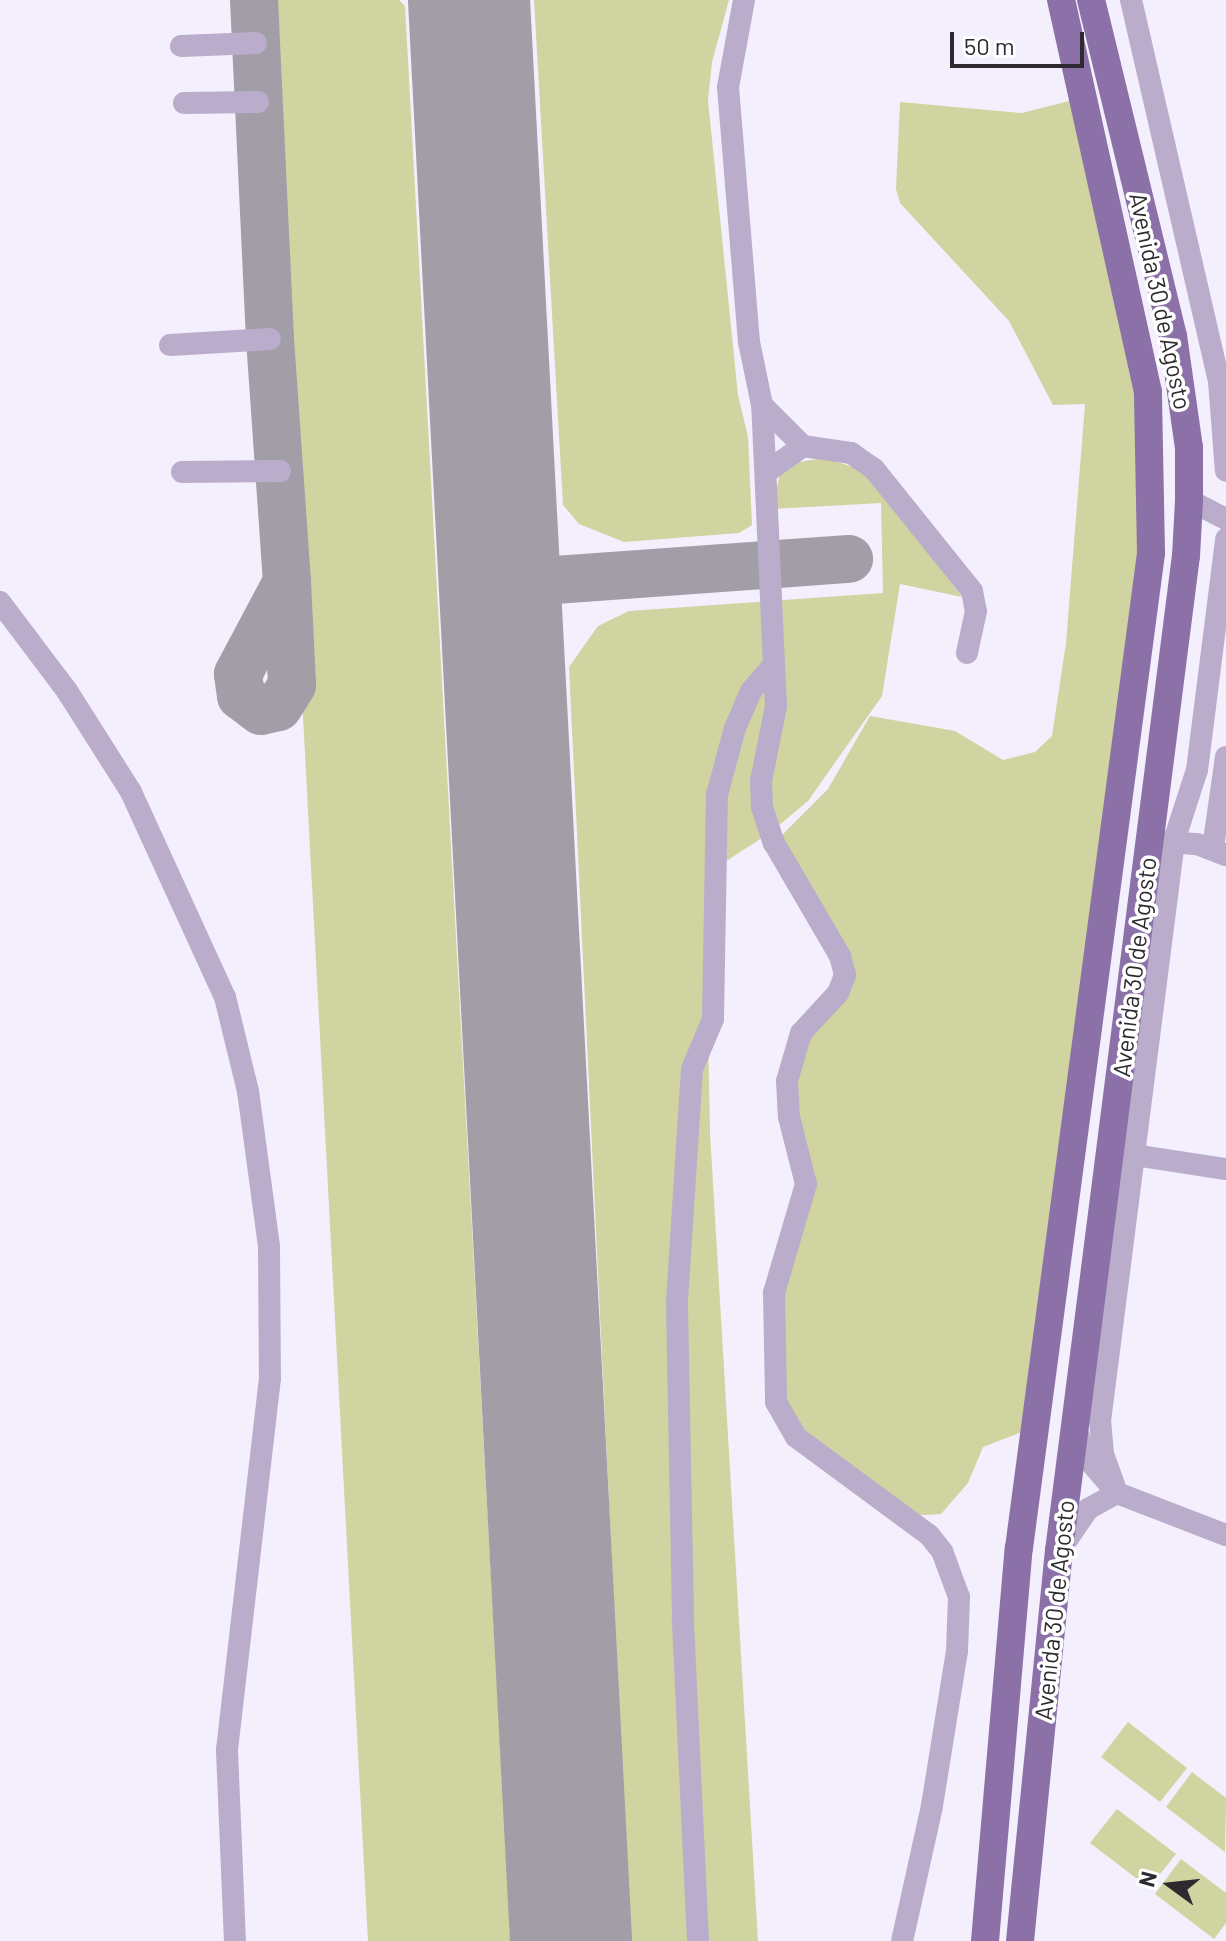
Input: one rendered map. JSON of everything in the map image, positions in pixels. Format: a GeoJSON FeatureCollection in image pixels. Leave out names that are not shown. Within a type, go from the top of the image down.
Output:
{"type":"FeatureCollection","features":[{"type":"Feature","properties":{"kind":"main road","name":"Avenida 30 de Agosto"},"geometry":{"type":"LineString","coordinates":[[985,1941],[1019,1548],[1151,553],[1148,392],[1061,0]]}},
{"type":"Feature","properties":{"kind":"main road","name":"Avenida 30 de Agosto"},"geometry":{"type":"LineString","coordinates":[[1020,1941],[1059,1551],[1162,841],[1189,500],[1189,448],[1173,336],[1091,0]]}},
{"type":"Feature","properties":{"kind":"street"},"geometry":{"type":"LineString","coordinates":[[744,0],[730,58],[728,116],[749,342],[762,405],[768,471],[776,706],[761,781],[762,807],[774,843],[840,956],[845,975],[838,993],[801,1033],[787,1081],[789,1117],[806,1184],[774,1293],[776,1402],[796,1437],[929,1535],[942,1551],[959,1597],[957,1651],[934,1791],[902,1941]]}},
{"type":"Feature","properties":{"kind":"street"},"geometry":{"type":"LineString","coordinates":[[1131,0],[1219,381],[1226,471]]}},
{"type":"Feature","properties":{"kind":"street"},"geometry":{"type":"LineString","coordinates":[[181,46],[256,43]]}},
{"type":"Feature","properties":{"kind":"street"},"geometry":{"type":"LineString","coordinates":[[184,103],[258,102]]}},
{"type":"Feature","properties":{"kind":"street"},"geometry":{"type":"LineString","coordinates":[[170,345],[270,339]]}},
{"type":"Feature","properties":{"kind":"street"},"geometry":{"type":"LineString","coordinates":[[762,405],[803,446],[851,453],[874,469],[972,591],[976,611],[967,653]]}},
{"type":"Feature","properties":{"kind":"street"},"geometry":{"type":"LineString","coordinates":[[768,471],[803,446]]}},
{"type":"Feature","properties":{"kind":"street"},"geometry":{"type":"LineString","coordinates":[[182,472],[280,471]]}},
{"type":"Feature","properties":{"kind":"street"},"geometry":{"type":"LineString","coordinates":[[1189,500],[1226,519]]}},
{"type":"Feature","properties":{"kind":"street"},"geometry":{"type":"LineString","coordinates":[[1117,1493],[1103,1454],[1100,1421],[1134,1155],[1162,841],[1197,770],[1226,539]]}},
{"type":"Feature","properties":{"kind":"street"},"geometry":{"type":"LineString","coordinates":[[0,602],[67,691],[137,804],[225,997],[248,1091],[269,1247],[270,1378],[227,1751],[235,1941]]}},
{"type":"Feature","properties":{"kind":"street"},"geometry":{"type":"LineString","coordinates":[[698,1941],[683,1617],[678,1286],[692,1069],[713,1019],[717,795],[735,728],[751,691],[774,665]]}},
{"type":"Feature","properties":{"kind":"street"},"geometry":{"type":"LineString","coordinates":[[1162,841],[1220,852],[1226,757]]}},
{"type":"Feature","properties":{"kind":"street"},"geometry":{"type":"LineString","coordinates":[[1134,1155],[1226,1169]]}},
{"type":"Feature","properties":{"kind":"street"},"geometry":{"type":"LineString","coordinates":[[1076,1427],[1086,1457],[1117,1493],[1226,1535]]}},
{"type":"Feature","properties":{"kind":"street"},"geometry":{"type":"LineString","coordinates":[[1059,1551],[1088,1509],[1117,1493]]}},
{"type":"Feature","properties":{"kind":"green space"},"geometry":{"type":"Polygon","coordinates":[[[265,0],[399,0],[405,6],[511,1941],[368,1941],[265,0]]]}},
{"type":"Feature","properties":{"kind":"green space"},"geometry":{"type":"Polygon","coordinates":[[[534,0],[729,0],[712,62],[708,100],[738,395],[748,437],[752,525],[739,533],[624,542],[579,524],[563,505],[534,0]]]}},
{"type":"Feature","properties":{"kind":"green space"},"geometry":{"type":"Polygon","coordinates":[[[1085,97],[1152,446],[1037,1426],[983,1447],[968,1483],[941,1514],[908,1516],[785,1425],[772,1319],[796,1224],[791,1058],[843,986],[774,843],[828,789],[870,716],[955,731],[1003,760],[1035,752],[1052,736],[1066,643],[1085,404],[1053,405],[1009,321],[900,203],[896,189],[900,102],[1022,113],[1085,97]]]}},
{"type":"Feature","properties":{"kind":"green space"},"geometry":{"type":"Polygon","coordinates":[[[825,458],[856,468],[882,490],[962,597],[900,584],[882,696],[808,801],[771,832],[705,875],[710,1133],[758,1941],[630,1941],[569,667],[598,626],[629,611],[883,593],[881,503],[772,509],[780,474],[798,462],[825,458]]]}},
{"type":"Feature","properties":{"kind":"green space"},"geometry":{"type":"Polygon","coordinates":[[[1128,1722],[1187,1768],[1160,1802],[1101,1757],[1128,1722]]]}},
{"type":"Feature","properties":{"kind":"green space"},"geometry":{"type":"Polygon","coordinates":[[[1192,1772],[1226,1798],[1225,1852],[1166,1807],[1192,1772]]]}},
{"type":"Feature","properties":{"kind":"green space"},"geometry":{"type":"Polygon","coordinates":[[[1117,1809],[1176,1854],[1149,1888],[1090,1843],[1117,1809]]]}},
{"type":"Feature","properties":{"kind":"green space"},"geometry":{"type":"Polygon","coordinates":[[[1181,1859],[1226,1893],[1226,1923],[1214,1939],[1155,1894],[1181,1859]]]}},
{"type":"Feature","properties":{"kind":"taxiway"},"geometry":{"type":"LineString","coordinates":[[254,0],[270,339],[287,582],[292,685],[278,707],[261,711],[241,696],[238,674],[287,582]]}},
{"type":"Feature","properties":{"kind":"taxiway"},"geometry":{"type":"LineString","coordinates":[[440,0],[470,17]]}},
{"type":"Feature","properties":{"kind":"taxiway"},"geometry":{"type":"LineString","coordinates":[[499,584],[849,559]]}},
{"type":"Feature","properties":{"kind":"runway"},"geometry":{"type":"LineString","coordinates":[[469,0],[571,1941]]}}]}
